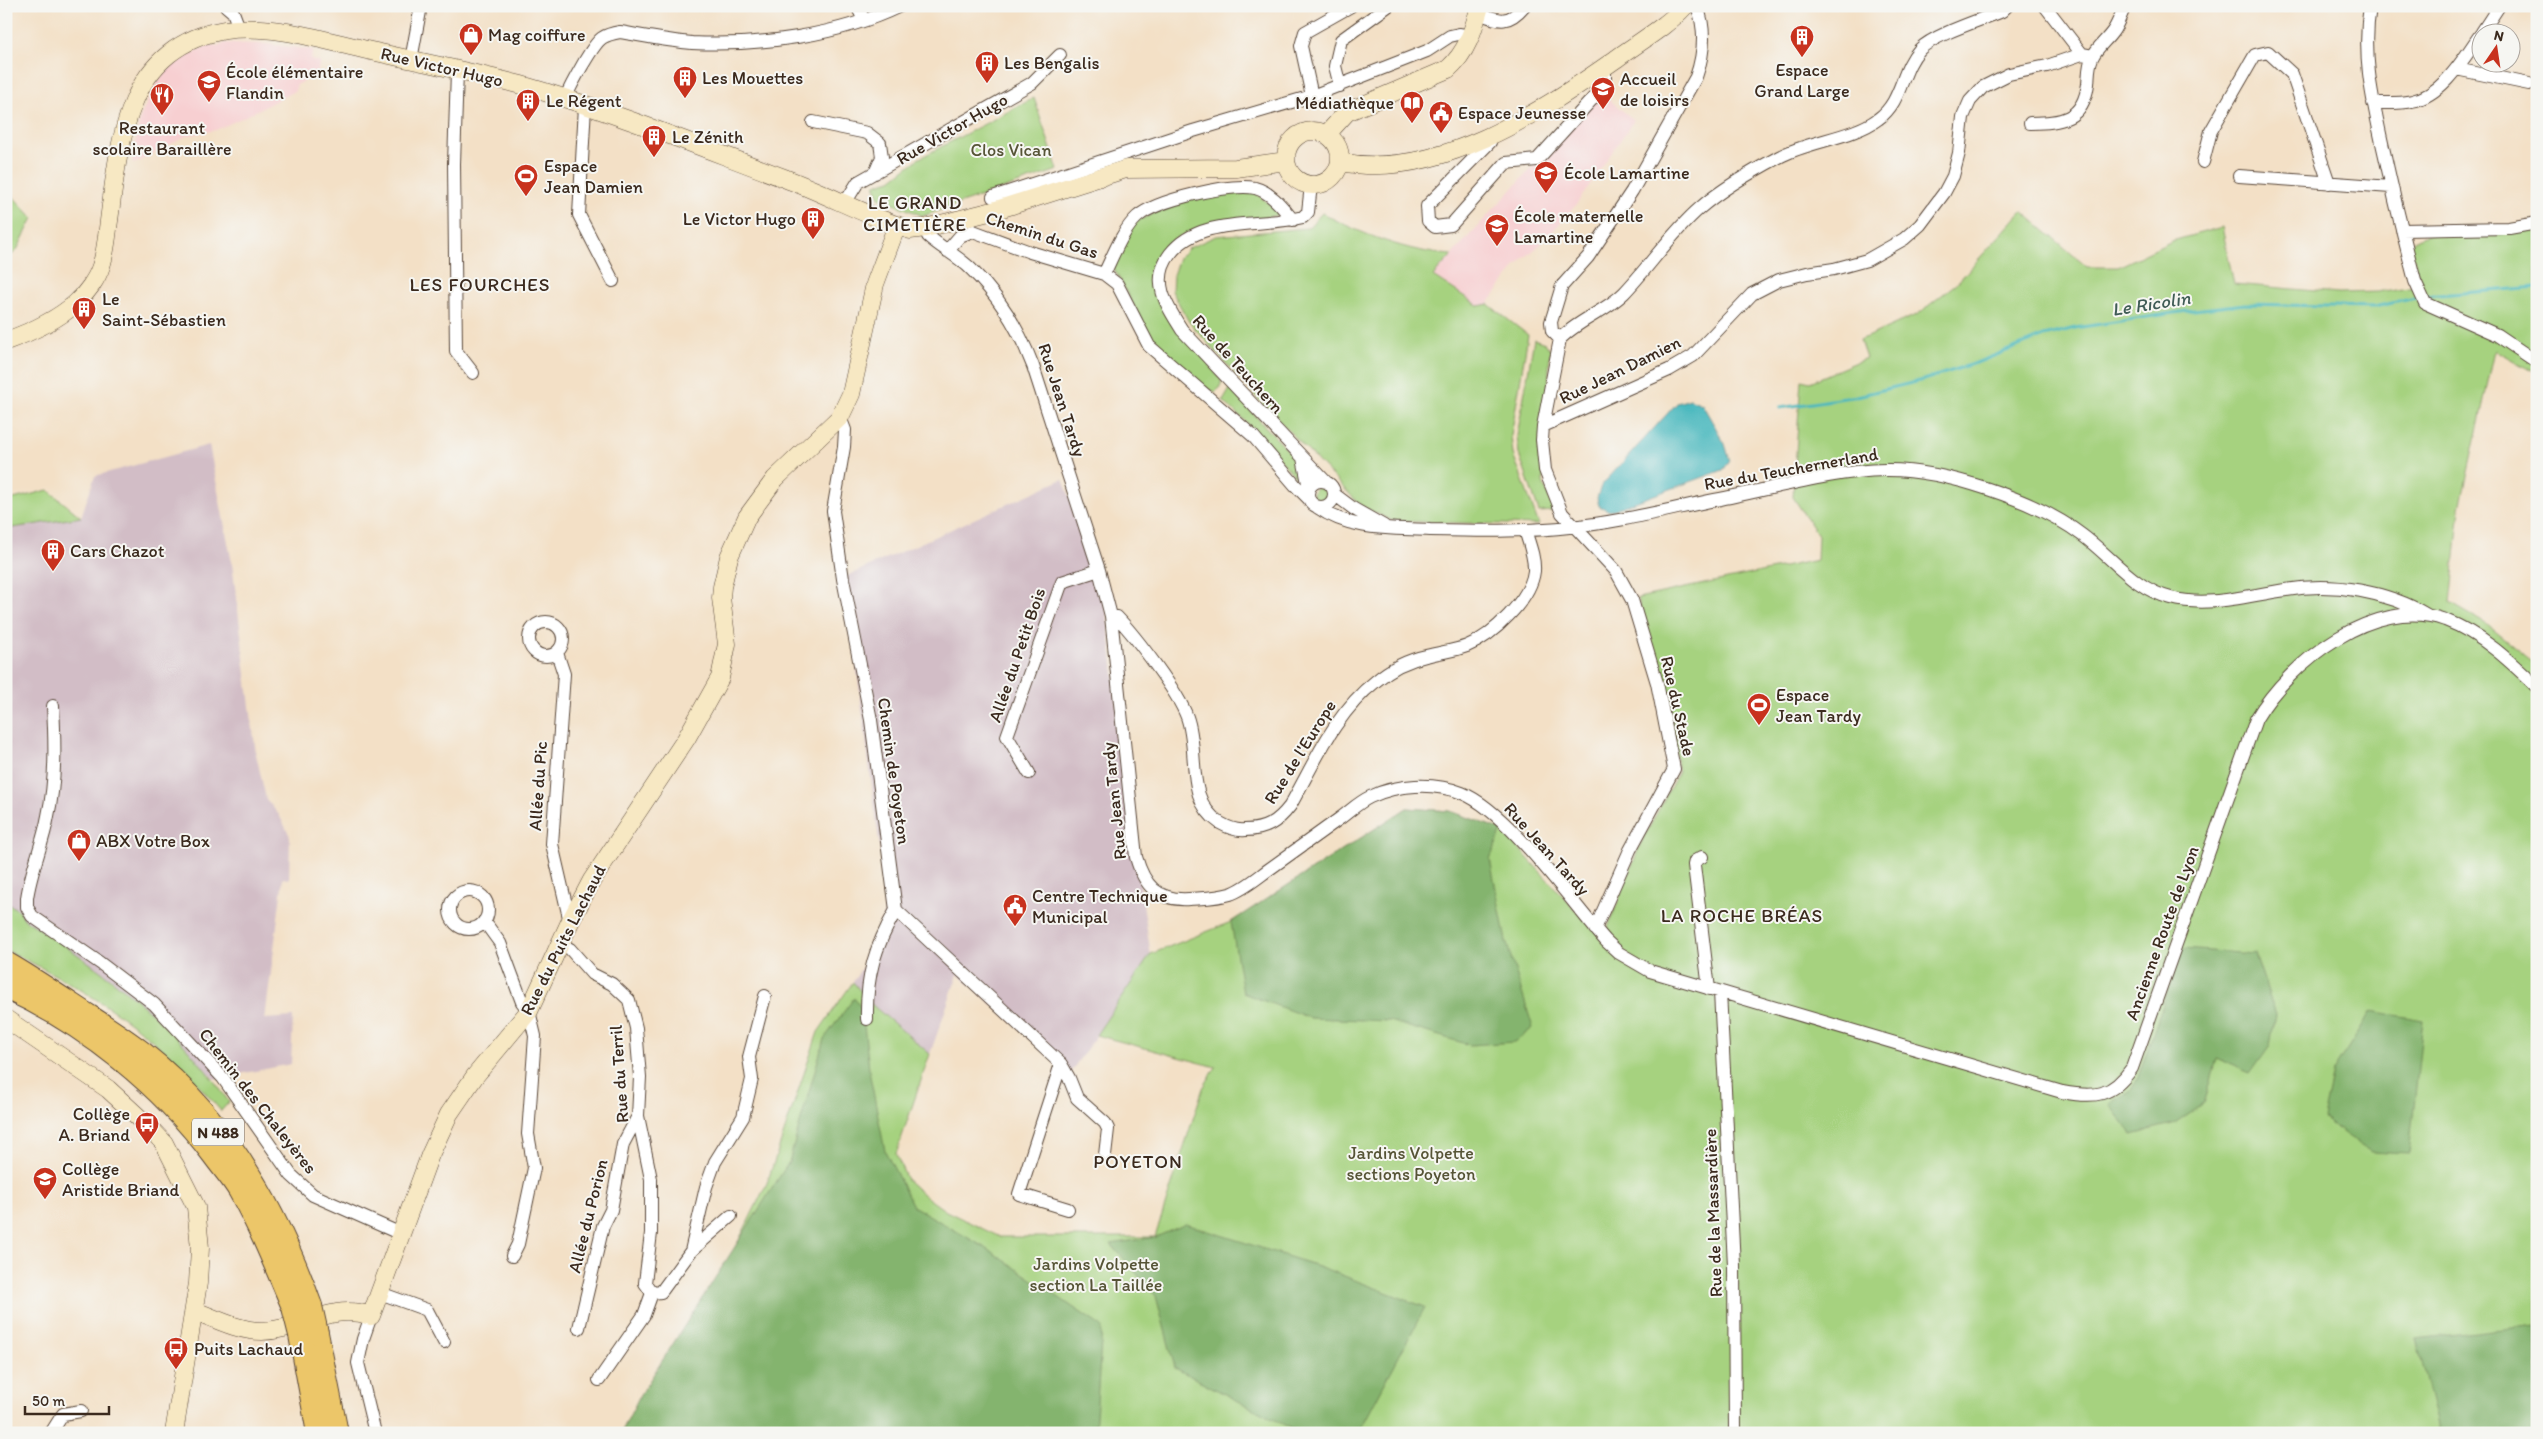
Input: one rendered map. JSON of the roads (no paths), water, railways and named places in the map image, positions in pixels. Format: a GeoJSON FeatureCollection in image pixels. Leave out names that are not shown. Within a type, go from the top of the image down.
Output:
{"type":"FeatureCollection","features":[{"type":"Feature","properties":{"kind":"highway"},"geometry":{"type":"LineString","coordinates":[[6,964],[36,980],[64,1010]]}},
{"type":"Feature","properties":{"kind":"highway","name":"N 488"},"geometry":{"type":"LineString","coordinates":[[6,974],[64,1010],[131,1068],[189,1122],[238,1188],[302,1307],[337,1433]]}},
{"type":"Feature","properties":{"kind":"highway","name":"N 488"},"geometry":{"type":"LineString","coordinates":[[6,988],[64,1010]]}},
{"type":"Feature","properties":{"kind":"highway"},"geometry":{"type":"LineString","coordinates":[[6,995],[64,1010]]}},
{"type":"Feature","properties":{"kind":"highway","name":"N 488"},"geometry":{"type":"LineString","coordinates":[[309,1334],[318,1433]]}},
{"type":"Feature","properties":{"kind":"street"},"geometry":{"type":"LineString","coordinates":[[226,6],[233,12],[239,28]]}},
{"type":"Feature","properties":{"kind":"street"},"geometry":{"type":"LineString","coordinates":[[411,60],[420,6]]}},
{"type":"Feature","properties":{"kind":"street"},"geometry":{"type":"LineString","coordinates":[[857,6],[864,20]]}},
{"type":"Feature","properties":{"kind":"street"},"geometry":{"type":"LineString","coordinates":[[566,99],[570,88],[598,42],[611,33],[620,32],[692,43],[728,42],[825,32],[900,6]]}},
{"type":"Feature","properties":{"kind":"street"},"geometry":{"type":"LineString","coordinates":[[1312,96],[1301,46],[1305,32],[1351,6]]}},
{"type":"Feature","properties":{"kind":"street"},"geometry":{"type":"LineString","coordinates":[[1340,86],[1334,66],[1341,40],[1388,6]]}},
{"type":"Feature","properties":{"kind":"street"},"geometry":{"type":"LineString","coordinates":[[1326,134],[1347,112],[1448,69],[1463,53],[1471,36],[1479,10],[1505,20],[1516,16],[1524,6]]}},
{"type":"Feature","properties":{"kind":"street"},"geometry":{"type":"LineString","coordinates":[[1340,162],[1359,166],[1407,164],[1448,152],[1486,135],[1538,110],[1605,67],[1684,8],[1702,34],[1700,63],[1696,77],[1632,191],[1588,256],[1562,286],[1551,322],[1552,331],[1560,339],[1569,330],[1623,294],[1699,209],[1726,188],[1801,146],[1860,128],[1877,120],[1896,100],[1911,62],[1921,49],[1934,40],[2002,10],[2007,6]]}},
{"type":"Feature","properties":{"kind":"street"},"geometry":{"type":"LineString","coordinates":[[2030,123],[2056,122],[2070,118],[2081,109],[2086,97],[2087,55],[2045,6]]}},
{"type":"Feature","properties":{"kind":"street"},"geometry":{"type":"LineString","coordinates":[[2087,55],[2115,29],[2125,6]]}},
{"type":"Feature","properties":{"kind":"street"},"geometry":{"type":"LineString","coordinates":[[2370,6],[2366,30],[2366,66],[2391,187],[2415,281],[2425,303],[2497,335],[2537,362]]}},
{"type":"Feature","properties":{"kind":"street"},"geometry":{"type":"LineString","coordinates":[[2489,22],[2499,6]]}},
{"type":"Feature","properties":{"kind":"street","name":"Rue Victor Hugo"},"geometry":{"type":"LineString","coordinates":[[6,341],[32,331],[77,302],[89,288],[101,266],[118,158],[127,118],[147,75],[163,56],[181,44],[202,36],[239,28],[256,28],[300,36],[411,60],[519,85],[566,99],[785,178],[910,230],[993,211],[1126,169],[1236,168],[1286,160]]}},
{"type":"Feature","properties":{"kind":"street"},"geometry":{"type":"LineString","coordinates":[[993,197],[1193,132],[1312,96],[1427,51],[1450,36],[1459,34],[1471,36]]}},
{"type":"Feature","properties":{"kind":"street"},"geometry":{"type":"LineString","coordinates":[[2373,103],[2414,101],[2426,96],[2456,69],[2470,49]]}},
{"type":"Feature","properties":{"kind":"street"},"geometry":{"type":"LineString","coordinates":[[2203,162],[2211,131],[2255,55],[2268,52],[2292,74],[2329,183]]}},
{"type":"Feature","properties":{"kind":"street","name":"Rue Victor Hugo"},"geometry":{"type":"LineString","coordinates":[[845,203],[858,182],[1032,83],[1060,55]]}},
{"type":"Feature","properties":{"kind":"street","name":"Rue Jean Damien"},"geometry":{"type":"LineString","coordinates":[[1543,426],[1669,370],[1693,356],[1752,294],[1779,280],[1867,260],[1904,239],[1920,225],[1944,193],[1953,176],[1959,152],[1963,117],[1970,101],[1995,79],[2087,55]]}},
{"type":"Feature","properties":{"kind":"street"},"geometry":{"type":"LineString","coordinates":[[1486,135],[1490,142],[1427,206],[1428,221],[1435,227],[1451,225],[1506,163],[1537,160],[1605,85],[1605,67]]}},
{"type":"Feature","properties":{"kind":"street"},"geometry":{"type":"LineString","coordinates":[[2456,69],[2529,84]]}},
{"type":"Feature","properties":{"kind":"street"},"geometry":{"type":"LineString","coordinates":[[457,71],[454,164],[456,351],[473,373]]}},
{"type":"Feature","properties":{"kind":"street"},"geometry":{"type":"LineString","coordinates":[[585,106],[579,215],[613,281]]}},
{"type":"Feature","properties":{"kind":"street"},"geometry":{"type":"LineString","coordinates":[[813,122],[867,133],[880,143],[882,157],[875,173]]}},
{"type":"Feature","properties":{"kind":"street"},"geometry":{"type":"LineString","coordinates":[[1310,131],[1326,134],[1337,146],[1340,162],[1337,170],[1326,181],[1311,185],[1303,183],[1291,174],[1286,160],[1289,144],[1294,137],[1310,131]]}},
{"type":"Feature","properties":{"kind":"street"},"geometry":{"type":"LineString","coordinates":[[2239,176],[2391,187]]}},
{"type":"Feature","properties":{"kind":"street"},"geometry":{"type":"LineString","coordinates":[[1293,220],[1303,217],[1308,212],[1311,185]]}},
{"type":"Feature","properties":{"kind":"street","name":"Chemin du Gas"},"geometry":{"type":"LineString","coordinates":[[947,251],[960,236],[973,231],[1030,252],[1104,274],[1130,224],[1138,216],[1167,202],[1191,194],[1254,188],[1271,196],[1293,220]]}},
{"type":"Feature","properties":{"kind":"street","name":"Rue de Teuchern"},"geometry":{"type":"LineString","coordinates":[[1293,220],[1237,225],[1201,232],[1174,248],[1165,260],[1159,277],[1165,302],[1182,330],[1303,458]]}},
{"type":"Feature","properties":{"kind":"street"},"geometry":{"type":"LineString","coordinates":[[2402,230],[2509,228],[2537,223]]}},
{"type":"Feature","properties":{"kind":"street"},"geometry":{"type":"LineString","coordinates":[[840,417],[851,394],[876,284],[897,225]]}},
{"type":"Feature","properties":{"kind":"street","name":"Rue Jean Tardy"},"geometry":{"type":"LineString","coordinates":[[925,228],[928,236],[970,268],[986,284],[1000,302],[1023,340],[1099,570],[1111,616],[1136,857],[1141,873],[1149,887],[1165,896],[1183,899],[1231,894],[1255,880],[1369,797],[1392,789],[1420,786],[1462,794],[1483,805],[1530,851],[1596,929],[1619,953],[1650,971],[1714,990]]}},
{"type":"Feature","properties":{"kind":"street","name":"Rue du Teuchernerland"},"geometry":{"type":"LineString","coordinates":[[1104,274],[1117,284],[1149,346],[1254,436],[1294,485],[1342,521],[1389,528],[1525,530],[1573,527],[1842,475],[1885,470],[1908,471],[1969,484],[2032,506],[2056,517],[2110,557],[2138,584],[2150,592],[2171,598],[2204,603],[2290,589],[2338,588],[2398,600],[2430,616]]}},
{"type":"Feature","properties":{"kind":"street","name":"Rue du Stade"},"geometry":{"type":"LineString","coordinates":[[1560,339],[1543,426],[1542,440],[1545,470],[1562,513],[1616,571],[1632,600],[1657,683],[1674,768],[1630,850],[1596,929]]}},
{"type":"Feature","properties":{"kind":"street","name":"Chemin de Poyeton"},"geometry":{"type":"LineString","coordinates":[[840,417],[845,430],[844,447],[833,511],[843,579],[871,720],[896,910]]}},
{"type":"Feature","properties":{"kind":"street","name":"Rue du Puits Lachaud"},"geometry":{"type":"LineString","coordinates":[[371,1316],[439,1134],[475,1076],[529,1011],[570,922],[615,843],[686,740],[720,678],[727,644],[722,608],[722,587],[729,557],[747,517],[781,473],[840,417]]}},
{"type":"Feature","properties":{"kind":"street"},"geometry":{"type":"LineString","coordinates":[[1303,458],[1326,482]]}},
{"type":"Feature","properties":{"kind":"street"},"geometry":{"type":"LineString","coordinates":[[1303,458],[1312,498]]}},
{"type":"Feature","properties":{"kind":"street"},"geometry":{"type":"LineString","coordinates":[[1312,498],[1318,482],[1326,482]]}},
{"type":"Feature","properties":{"kind":"street","name":"Rue du Teuchernerland"},"geometry":{"type":"LineString","coordinates":[[1326,482],[1332,487],[1334,494],[1354,509],[1389,528]]}},
{"type":"Feature","properties":{"kind":"street"},"geometry":{"type":"LineString","coordinates":[[1312,498],[1329,505],[1334,494]]}},
{"type":"Feature","properties":{"kind":"street","name":"Rue de l'Europe"},"geometry":{"type":"LineString","coordinates":[[1111,616],[1117,617],[1129,629],[1183,709],[1191,734],[1198,794],[1204,808],[1213,818],[1226,826],[1241,831],[1257,830],[1271,825],[1282,817],[1335,726],[1357,697],[1384,675],[1405,663],[1476,642],[1509,614],[1527,590],[1534,572],[1534,563],[1525,530]]}},
{"type":"Feature","properties":{"kind":"street","name":"Allée du Petit Bois"},"geometry":{"type":"LineString","coordinates":[[1029,773],[1007,736],[1062,582],[1099,570]]}},
{"type":"Feature","properties":{"kind":"street","name":"Ancienne Route de Lyon"},"geometry":{"type":"LineString","coordinates":[[1714,990],[2062,1092],[2098,1095],[2122,1082],[2138,1054],[2256,719],[2272,693],[2314,654],[2350,632],[2393,618],[2430,616],[2457,625],[2480,638],[2499,652],[2537,688]]}},
{"type":"Feature","properties":{"kind":"street","name":"Allée du Pic"},"geometry":{"type":"LineString","coordinates":[[557,653],[564,674],[552,844],[570,922]]}},
{"type":"Feature","properties":{"kind":"street","name":"Chemin des Chaleyères"},"geometry":{"type":"LineString","coordinates":[[53,706],[54,745],[51,795],[44,834],[27,898],[27,907],[32,916],[154,1004],[223,1078],[277,1156],[301,1186],[325,1201],[401,1234]]}},
{"type":"Feature","properties":{"kind":"street","name":"Rue de la Massardière"},"geometry":{"type":"LineString","coordinates":[[1702,857],[1695,860],[1694,865],[1714,990],[1734,1265],[1735,1433]]}},
{"type":"Feature","properties":{"kind":"street"},"geometry":{"type":"LineString","coordinates":[[867,1018],[868,979],[874,955],[896,910],[1061,1064],[1077,1098],[1105,1123],[1108,1129],[1105,1155]]}},
{"type":"Feature","properties":{"kind":"street"},"geometry":{"type":"LineString","coordinates":[[484,921],[500,943],[522,1002],[529,1011],[535,1036],[528,1134],[534,1168],[518,1244],[512,1256]]}},
{"type":"Feature","properties":{"kind":"street","name":"Rue du Terril"},"geometry":{"type":"LineString","coordinates":[[560,944],[570,949],[592,974],[612,984],[629,1000],[636,1028],[640,1077],[638,1116],[651,1179],[651,1233],[645,1282],[652,1294]]}},
{"type":"Feature","properties":{"kind":"street"},"geometry":{"type":"LineString","coordinates":[[690,1251],[706,1187],[715,1162],[743,1117],[752,1079],[749,1057],[765,996]]}},
{"type":"Feature","properties":{"kind":"street"},"geometry":{"type":"LineString","coordinates":[[6,1020],[108,1089],[164,1142],[196,1208],[200,1264],[195,1311],[174,1433]]}},
{"type":"Feature","properties":{"kind":"street"},"geometry":{"type":"LineString","coordinates":[[1061,1064],[1019,1194],[1068,1209]]}},
{"type":"Feature","properties":{"kind":"street","name":"Allée du Porion"},"geometry":{"type":"LineString","coordinates":[[579,1328],[604,1226],[611,1210],[623,1144],[638,1116]]}},
{"type":"Feature","properties":{"kind":"street"},"geometry":{"type":"LineString","coordinates":[[599,1380],[644,1315],[652,1294],[661,1292],[690,1251],[731,1216]]}},
{"type":"Feature","properties":{"kind":"street"},"geometry":{"type":"LineString","coordinates":[[380,1292],[427,1310],[444,1342]]}},
{"type":"Feature","properties":{"kind":"street"},"geometry":{"type":"LineString","coordinates":[[195,1311],[240,1327],[264,1331],[346,1310],[371,1316],[363,1339],[358,1363],[375,1433]]}},
{"type":"Feature","properties":{"kind":"street"},"geometry":{"type":"LineString","coordinates":[[51,1433],[63,1414],[81,1411]]}},
{"type":"Feature","properties":{"kind":"water"},"geometry":{"type":"Polygon","coordinates":[[[1690,399],[1702,404],[1725,444],[1730,461],[1723,470],[1610,511],[1599,506],[1597,498],[1601,486],[1677,403],[1690,399]]]}},
{"type":"Feature","properties":{"kind":"waterway","name":"Le Ricolin"},"geometry":{"type":"LineString","coordinates":[[2426,296],[2537,287]]}},
{"type":"Feature","properties":{"kind":"waterway","name":"Le Ricolin"},"geometry":{"type":"LineString","coordinates":[[1780,408],[1857,396],[1920,381],[1976,363],[2044,336],[2075,328],[2245,304],[2374,307],[2420,297]]}},
{"type":"Feature","properties":{"kind":"place","name":"Mag coiffure"},"geometry":{"type":"Point","coordinates":[471,56]}},
{"type":"Feature","properties":{"kind":"place","name":"Espace Grand Large"},"geometry":{"type":"Point","coordinates":[1802,58]}},
{"type":"Feature","properties":{"kind":"place","name":"Les Bengalis"},"geometry":{"type":"Point","coordinates":[987,84]}},
{"type":"Feature","properties":{"kind":"place","name":"Les Mouettes"},"geometry":{"type":"Point","coordinates":[685,99]}},
{"type":"Feature","properties":{"kind":"place","name":"École élémentaire Flandin"},"geometry":{"type":"Point","coordinates":[209,103]}},
{"type":"Feature","properties":{"kind":"place","name":"Accueil de loisirs"},"geometry":{"type":"Point","coordinates":[1603,110]}},
{"type":"Feature","properties":{"kind":"place","name":"Restaurant scolaire Baraillère"},"geometry":{"type":"Point","coordinates":[162,116]}},
{"type":"Feature","properties":{"kind":"place","name":"Le Régent"},"geometry":{"type":"Point","coordinates":[528,122]}},
{"type":"Feature","properties":{"kind":"place","name":"Médiathèque"},"geometry":{"type":"Point","coordinates":[1412,124]}},
{"type":"Feature","properties":{"kind":"place","name":"Espace Jeunesse"},"geometry":{"type":"Point","coordinates":[1441,134]}},
{"type":"Feature","properties":{"kind":"place","name":"Le Zénith"},"geometry":{"type":"Point","coordinates":[654,158]}},
{"type":"Feature","properties":{"kind":"place","name":"École Lamartine"},"geometry":{"type":"Point","coordinates":[1546,194]}},
{"type":"Feature","properties":{"kind":"place","name":"Espace Jean Damien"},"geometry":{"type":"Point","coordinates":[526,197]}},
{"type":"Feature","properties":{"kind":"place","name":"Le Victor Hugo"},"geometry":{"type":"Point","coordinates":[813,240]}},
{"type":"Feature","properties":{"kind":"place","name":"École maternelle Lamartine"},"geometry":{"type":"Point","coordinates":[1497,247]}},
{"type":"Feature","properties":{"kind":"place","name":"Le Saint-Sébastien"},"geometry":{"type":"Point","coordinates":[84,330]}},
{"type":"Feature","properties":{"kind":"place","name":"Cars Chazot"},"geometry":{"type":"Point","coordinates":[53,572]}},
{"type":"Feature","properties":{"kind":"place","name":"Espace Jean Tardy"},"geometry":{"type":"Point","coordinates":[1759,726]}},
{"type":"Feature","properties":{"kind":"place","name":"ABX Votre Box"},"geometry":{"type":"Point","coordinates":[79,862]}},
{"type":"Feature","properties":{"kind":"place","name":"Centre Technique Municipal"},"geometry":{"type":"Point","coordinates":[1015,927]}},
{"type":"Feature","properties":{"kind":"place","name":"Collège A. Briand"},"geometry":{"type":"Point","coordinates":[147,1145]}},
{"type":"Feature","properties":{"kind":"place","name":"Collège Aristide Briand"},"geometry":{"type":"Point","coordinates":[45,1200]}},
{"type":"Feature","properties":{"kind":"place","name":"Puits Lachaud"},"geometry":{"type":"Point","coordinates":[176,1370]}},
{"type":"Feature","properties":{"kind":"district","name":"LE GRAND CIMETIÈRE"},"geometry":{"type":"Point","coordinates":[915,213]}},
{"type":"Feature","properties":{"kind":"district","name":"LES FOURCHES"},"geometry":{"type":"Point","coordinates":[480,284]}},
{"type":"Feature","properties":{"kind":"district","name":"LA ROCHE BRÉAS"},"geometry":{"type":"Point","coordinates":[1742,915]}},
{"type":"Feature","properties":{"kind":"district","name":"POYETON"},"geometry":{"type":"Point","coordinates":[1138,1161]}},
{"type":"Feature","properties":{"kind":"park label","name":"Clos Vican"},"geometry":{"type":"Point","coordinates":[1011,150]}},
{"type":"Feature","properties":{"kind":"park label","name":"Jardins Volpette sections Poyeton"},"geometry":{"type":"Point","coordinates":[1411,1163]}},
{"type":"Feature","properties":{"kind":"park label","name":"Jardins Volpette section La Taillée"},"geometry":{"type":"Point","coordinates":[1096,1274]}}]}
